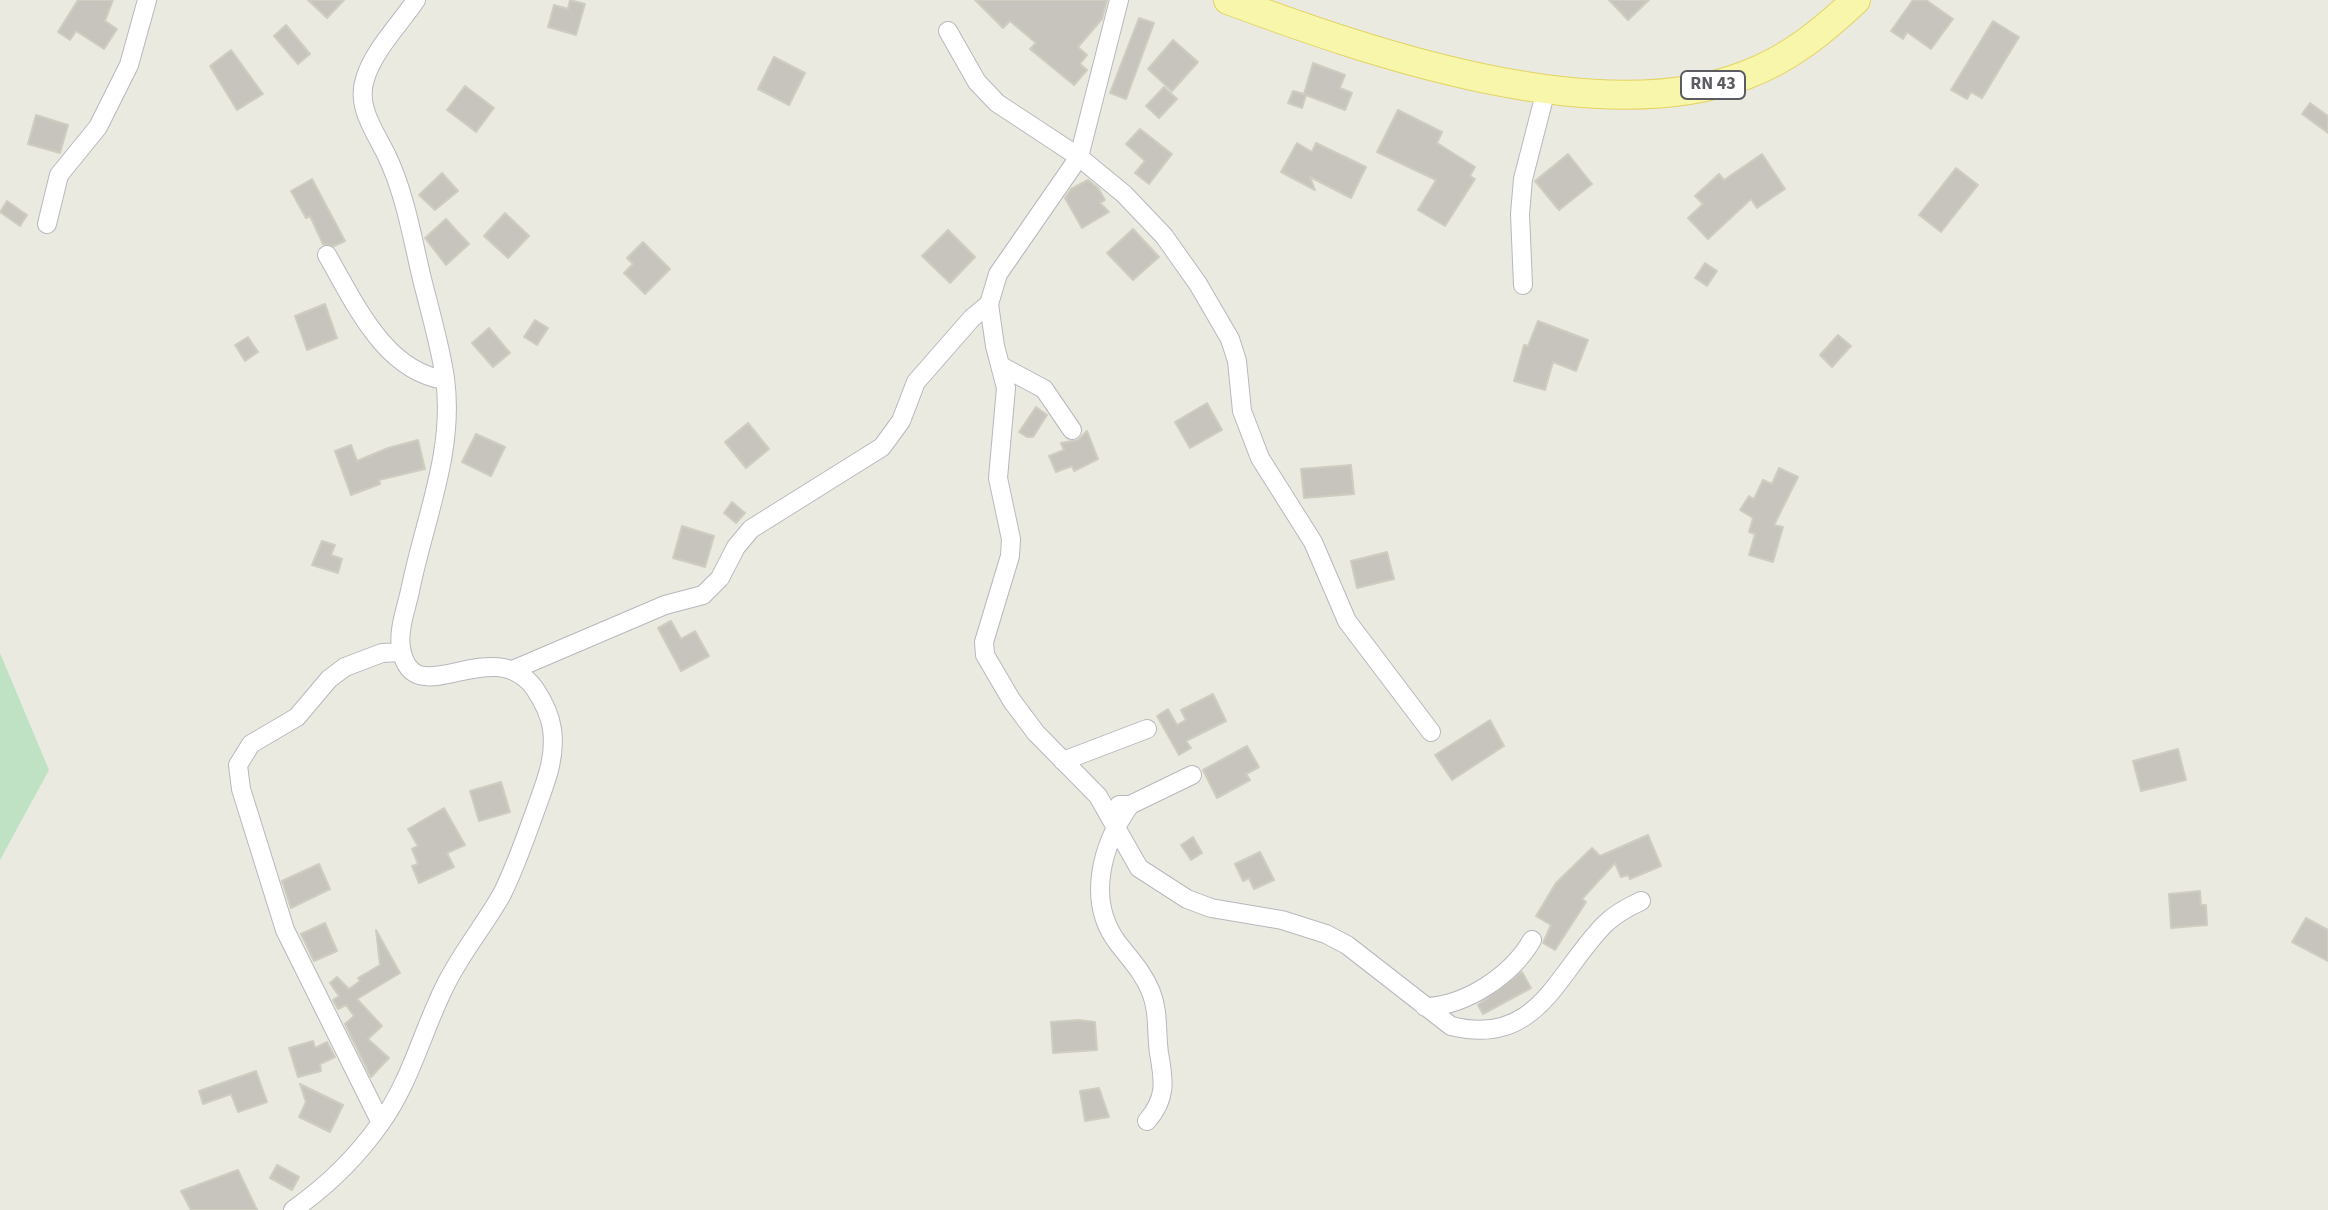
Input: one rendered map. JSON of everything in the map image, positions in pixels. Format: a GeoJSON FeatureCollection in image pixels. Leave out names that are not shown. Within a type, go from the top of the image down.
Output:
{"type":"FeatureCollection","features":[{"type":"Feature","properties":{"kind":"main road","name":"RN 43"},"geometry":{"type":"LineString","coordinates":[[1228,0],[1452,70],[1546,90],[1598,96],[1653,96],[1745,76],[1782,59],[1824,30],[1856,0]]}},
{"type":"Feature","properties":{"kind":"street"},"geometry":{"type":"LineString","coordinates":[[47,224],[59,175],[98,127],[129,65],[147,0]]}},
{"type":"Feature","properties":{"kind":"street"},"geometry":{"type":"LineString","coordinates":[[416,0],[373,63],[365,78],[362,96],[365,113],[400,188],[445,380],[446,433],[442,467],[401,633],[402,652],[409,666],[424,676],[441,678],[478,666],[497,665],[515,669],[713,588],[736,547],[751,529],[875,451],[893,435],[916,382],[972,318],[989,304]]}},
{"type":"Feature","properties":{"kind":"street"},"geometry":{"type":"LineString","coordinates":[[1119,0],[1079,157],[998,274],[989,304],[1007,411],[998,478],[1011,539],[1010,556],[987,628],[985,655],[1012,701],[1063,761],[1098,796],[1139,868],[1164,886],[1211,908],[1282,920],[1326,934],[1347,945],[1451,1026],[1469,1030],[1488,1029],[1518,1018],[1560,985],[1607,922],[1641,901]]}},
{"type":"Feature","properties":{"kind":"street"},"geometry":{"type":"LineString","coordinates":[[948,31],[977,82],[997,103],[1079,157],[1134,204],[1164,236],[1198,284],[1230,339],[1237,361],[1242,411],[1260,458],[1318,550],[1347,621],[1431,732]]}},
{"type":"Feature","properties":{"kind":"street"},"geometry":{"type":"LineString","coordinates":[[1523,285],[1520,214],[1523,179],[1546,90]]}},
{"type":"Feature","properties":{"kind":"street"},"geometry":{"type":"LineString","coordinates":[[327,255],[359,310],[388,348],[417,373],[445,380]]}},
{"type":"Feature","properties":{"kind":"street"},"geometry":{"type":"LineString","coordinates":[[1001,366],[1044,389],[1072,430]]}},
{"type":"Feature","properties":{"kind":"street"},"geometry":{"type":"LineString","coordinates":[[381,1123],[285,930],[241,789],[238,765],[251,744],[297,717],[329,679],[345,667],[382,653],[402,652]]}},
{"type":"Feature","properties":{"kind":"street"},"geometry":{"type":"LineString","coordinates":[[293,1210],[321,1190],[351,1161],[381,1123],[417,1056],[445,986],[502,892],[550,772],[553,737],[545,704],[515,669]]}},
{"type":"Feature","properties":{"kind":"street"},"geometry":{"type":"LineString","coordinates":[[1063,761],[1147,729]]}},
{"type":"Feature","properties":{"kind":"street"},"geometry":{"type":"LineString","coordinates":[[1098,796],[1118,805],[1130,805],[1192,775]]}},
{"type":"Feature","properties":{"kind":"street"},"geometry":{"type":"LineString","coordinates":[[1130,805],[1114,827],[1105,849],[1101,902],[1116,940],[1143,974],[1152,995],[1164,1072],[1162,1098],[1147,1121]]}},
{"type":"Feature","properties":{"kind":"street"},"geometry":{"type":"LineString","coordinates":[[1425,1007],[1442,1007],[1474,993],[1515,964],[1532,940]]}},
{"type":"Feature","properties":{"kind":"green space"},"geometry":{"type":"Polygon","coordinates":[[[0,653],[49,770],[0,860],[0,653]]]}},
{"type":"Feature","properties":{"kind":"building"},"geometry":{"type":"Polygon","coordinates":[[[78,0],[113,0],[105,21],[117,29],[104,49],[76,31],[70,40],[58,32],[78,0]]]}},
{"type":"Feature","properties":{"kind":"building"},"geometry":{"type":"Polygon","coordinates":[[[308,0],[344,0],[327,18],[308,0]]]}},
{"type":"Feature","properties":{"kind":"building"},"geometry":{"type":"Polygon","coordinates":[[[570,0],[585,4],[576,35],[548,27],[554,5],[568,9],[570,0]]]}},
{"type":"Feature","properties":{"kind":"building"},"geometry":{"type":"Polygon","coordinates":[[[975,0],[1107,0],[1102,19],[1078,47],[1087,55],[1080,64],[1087,70],[1074,85],[1030,49],[1036,43],[1010,21],[1003,28],[975,0]]]}},
{"type":"Feature","properties":{"kind":"building"},"geometry":{"type":"Polygon","coordinates":[[[1609,0],[1649,0],[1628,20],[1609,0]]]}},
{"type":"Feature","properties":{"kind":"building"},"geometry":{"type":"Polygon","coordinates":[[[1913,0],[1926,0],[1953,19],[1931,49],[1907,32],[1903,39],[1891,31],[1913,0]]]}},
{"type":"Feature","properties":{"kind":"building"},"geometry":{"type":"Polygon","coordinates":[[[1139,18],[1154,23],[1126,99],[1110,93],[1139,18]]]}},
{"type":"Feature","properties":{"kind":"building"},"geometry":{"type":"Polygon","coordinates":[[[1993,21],[2019,37],[1982,98],[1971,92],[1967,99],[1951,90],[1993,21]]]}},
{"type":"Feature","properties":{"kind":"building"},"geometry":{"type":"Polygon","coordinates":[[[286,25],[310,54],[298,64],[274,36],[286,25]]]}},
{"type":"Feature","properties":{"kind":"building"},"geometry":{"type":"Polygon","coordinates":[[[1173,40],[1198,62],[1172,91],[1148,69],[1173,40]]]}},
{"type":"Feature","properties":{"kind":"building"},"geometry":{"type":"Polygon","coordinates":[[[231,50],[263,94],[237,110],[210,66],[231,50]]]}},
{"type":"Feature","properties":{"kind":"building"},"geometry":{"type":"Polygon","coordinates":[[[774,57],[805,73],[789,105],[758,89],[774,57]]]}},
{"type":"Feature","properties":{"kind":"building"},"geometry":{"type":"Polygon","coordinates":[[[1313,63],[1345,75],[1340,88],[1352,93],[1345,110],[1306,95],[1302,108],[1288,103],[1293,91],[1304,94],[1313,63]]]}},
{"type":"Feature","properties":{"kind":"building"},"geometry":{"type":"Polygon","coordinates":[[[465,86],[494,108],[476,132],[447,110],[465,86]]]}},
{"type":"Feature","properties":{"kind":"building"},"geometry":{"type":"Polygon","coordinates":[[[1164,87],[1177,99],[1159,118],[1146,106],[1164,87]]]}},
{"type":"Feature","properties":{"kind":"building"},"geometry":{"type":"Polygon","coordinates":[[[2310,103],[2328,116],[2328,133],[2302,114],[2310,103]]]}},
{"type":"Feature","properties":{"kind":"building"},"geometry":{"type":"Polygon","coordinates":[[[1398,110],[1442,132],[1437,143],[1475,167],[1470,176],[1475,179],[1445,226],[1418,210],[1436,180],[1377,152],[1398,110]]]}},
{"type":"Feature","properties":{"kind":"building"},"geometry":{"type":"Polygon","coordinates":[[[36,115],[68,125],[60,153],[28,144],[36,115]]]}},
{"type":"Feature","properties":{"kind":"building"},"geometry":{"type":"Polygon","coordinates":[[[1140,129],[1172,154],[1149,184],[1135,173],[1145,161],[1126,144],[1140,129]]]}},
{"type":"Feature","properties":{"kind":"building"},"geometry":{"type":"Polygon","coordinates":[[[1297,143],[1312,152],[1316,143],[1366,167],[1351,198],[1310,177],[1315,190],[1281,172],[1297,143]]]}},
{"type":"Feature","properties":{"kind":"building"},"geometry":{"type":"Polygon","coordinates":[[[1568,154],[1592,184],[1559,210],[1535,181],[1568,154]]]}},
{"type":"Feature","properties":{"kind":"building"},"geometry":{"type":"Polygon","coordinates":[[[1762,154],[1785,189],[1757,208],[1751,199],[1708,239],[1688,218],[1703,204],[1695,196],[1719,174],[1724,180],[1762,154]]]}},
{"type":"Feature","properties":{"kind":"building"},"geometry":{"type":"Polygon","coordinates":[[[1956,168],[1978,185],[1941,232],[1919,215],[1956,168]]]}},
{"type":"Feature","properties":{"kind":"building"},"geometry":{"type":"Polygon","coordinates":[[[442,173],[458,191],[435,210],[419,195],[442,173]]]}},
{"type":"Feature","properties":{"kind":"building"},"geometry":{"type":"Polygon","coordinates":[[[312,179],[345,241],[334,246],[323,244],[310,216],[306,218],[291,191],[312,179]]]}},
{"type":"Feature","properties":{"kind":"building"},"geometry":{"type":"Polygon","coordinates":[[[1088,180],[1098,188],[1105,200],[1100,203],[1109,212],[1082,228],[1065,198],[1071,189],[1088,180]]]}},
{"type":"Feature","properties":{"kind":"building"},"geometry":{"type":"Polygon","coordinates":[[[7,201],[27,215],[20,226],[0,212],[7,201]]]}},
{"type":"Feature","properties":{"kind":"building"},"geometry":{"type":"Polygon","coordinates":[[[505,213],[529,236],[508,258],[484,236],[505,213]]]}},
{"type":"Feature","properties":{"kind":"building"},"geometry":{"type":"Polygon","coordinates":[[[446,219],[469,244],[446,265],[425,238],[446,219]]]}},
{"type":"Feature","properties":{"kind":"building"},"geometry":{"type":"Polygon","coordinates":[[[1133,229],[1159,257],[1133,280],[1107,253],[1133,229]]]}},
{"type":"Feature","properties":{"kind":"building"},"geometry":{"type":"Polygon","coordinates":[[[948,230],[975,257],[950,283],[922,256],[948,230]]]}},
{"type":"Feature","properties":{"kind":"building"},"geometry":{"type":"Polygon","coordinates":[[[643,242],[670,269],[645,294],[624,273],[633,264],[627,258],[643,242]]]}},
{"type":"Feature","properties":{"kind":"building"},"geometry":{"type":"Polygon","coordinates":[[[1705,263],[1717,271],[1707,286],[1695,278],[1705,263]]]}},
{"type":"Feature","properties":{"kind":"building"},"geometry":{"type":"Polygon","coordinates":[[[325,304],[337,338],[307,350],[295,316],[325,304]]]}},
{"type":"Feature","properties":{"kind":"building"},"geometry":{"type":"Polygon","coordinates":[[[535,320],[548,328],[537,345],[524,337],[535,320]]]}},
{"type":"Feature","properties":{"kind":"building"},"geometry":{"type":"Polygon","coordinates":[[[1538,321],[1588,340],[1576,371],[1553,362],[1545,390],[1514,381],[1524,345],[1528,346],[1538,321]]]}},
{"type":"Feature","properties":{"kind":"building"},"geometry":{"type":"Polygon","coordinates":[[[489,328],[510,353],[493,367],[472,343],[489,328]]]}},
{"type":"Feature","properties":{"kind":"building"},"geometry":{"type":"Polygon","coordinates":[[[1838,335],[1851,346],[1832,367],[1820,355],[1838,335]]]}},
{"type":"Feature","properties":{"kind":"building"},"geometry":{"type":"Polygon","coordinates":[[[248,337],[258,352],[245,361],[235,345],[248,337]]]}},
{"type":"Feature","properties":{"kind":"building"},"geometry":{"type":"Polygon","coordinates":[[[1207,403],[1222,430],[1190,448],[1175,422],[1207,403]]]}},
{"type":"Feature","properties":{"kind":"building"},"geometry":{"type":"Polygon","coordinates":[[[1036,407],[1047,415],[1033,437],[1027,437],[1019,432],[1036,407]]]}},
{"type":"Feature","properties":{"kind":"building"},"geometry":{"type":"Polygon","coordinates":[[[748,423],[769,449],[746,468],[725,442],[748,423]]]}},
{"type":"Feature","properties":{"kind":"building"},"geometry":{"type":"Polygon","coordinates":[[[1087,431],[1098,459],[1074,471],[1072,466],[1056,472],[1049,456],[1064,450],[1061,443],[1078,440],[1087,431]]]}},
{"type":"Feature","properties":{"kind":"building"},"geometry":{"type":"Polygon","coordinates":[[[476,434],[505,447],[491,476],[462,462],[476,434]]]}},
{"type":"Feature","properties":{"kind":"building"},"geometry":{"type":"Polygon","coordinates":[[[418,440],[425,469],[379,480],[380,484],[351,495],[335,451],[351,445],[357,461],[418,440]]]}},
{"type":"Feature","properties":{"kind":"building"},"geometry":{"type":"Polygon","coordinates":[[[1351,465],[1354,494],[1304,498],[1301,469],[1351,465]]]}},
{"type":"Feature","properties":{"kind":"building"},"geometry":{"type":"Polygon","coordinates":[[[1779,468],[1798,477],[1774,525],[1783,527],[1773,562],[1749,555],[1755,534],[1749,532],[1753,518],[1740,510],[1749,496],[1754,499],[1763,480],[1772,484],[1779,468]]]}},
{"type":"Feature","properties":{"kind":"building"},"geometry":{"type":"Polygon","coordinates":[[[732,502],[745,513],[736,523],[724,513],[732,502]]]}},
{"type":"Feature","properties":{"kind":"building"},"geometry":{"type":"Polygon","coordinates":[[[682,526],[714,536],[705,567],[673,558],[682,526]]]}},
{"type":"Feature","properties":{"kind":"building"},"geometry":{"type":"Polygon","coordinates":[[[322,541],[335,545],[331,555],[342,559],[338,573],[312,565],[322,541]]]}},
{"type":"Feature","properties":{"kind":"building"},"geometry":{"type":"Polygon","coordinates":[[[1387,552],[1394,579],[1357,588],[1351,561],[1387,552]]]}},
{"type":"Feature","properties":{"kind":"building"},"geometry":{"type":"Polygon","coordinates":[[[671,621],[681,639],[695,631],[709,656],[681,671],[658,628],[671,621]]]}},
{"type":"Feature","properties":{"kind":"building"},"geometry":{"type":"Polygon","coordinates":[[[1213,694],[1226,721],[1186,741],[1191,748],[1179,755],[1157,716],[1168,709],[1177,725],[1186,720],[1181,710],[1213,694]]]}},
{"type":"Feature","properties":{"kind":"building"},"geometry":{"type":"Polygon","coordinates":[[[1490,720],[1504,746],[1452,780],[1435,755],[1490,720]]]}},
{"type":"Feature","properties":{"kind":"building"},"geometry":{"type":"Polygon","coordinates":[[[1247,746],[1259,767],[1246,774],[1250,780],[1217,798],[1203,770],[1247,746]]]}},
{"type":"Feature","properties":{"kind":"building"},"geometry":{"type":"Polygon","coordinates":[[[2178,749],[2186,780],[2141,791],[2133,761],[2178,749]]]}},
{"type":"Feature","properties":{"kind":"building"},"geometry":{"type":"Polygon","coordinates":[[[501,782],[510,812],[479,821],[470,791],[501,782]]]}},
{"type":"Feature","properties":{"kind":"building"},"geometry":{"type":"Polygon","coordinates":[[[444,808],[465,845],[447,853],[454,867],[419,883],[412,866],[418,864],[412,849],[418,846],[408,829],[444,808]]]}},
{"type":"Feature","properties":{"kind":"building"},"geometry":{"type":"Polygon","coordinates":[[[1648,835],[1661,866],[1630,879],[1628,875],[1621,877],[1615,863],[1582,899],[1586,902],[1555,950],[1543,943],[1551,925],[1536,916],[1556,883],[1592,848],[1600,856],[1648,835]]]}},
{"type":"Feature","properties":{"kind":"building"},"geometry":{"type":"Polygon","coordinates":[[[1193,837],[1202,853],[1191,860],[1181,845],[1193,837]]]}},
{"type":"Feature","properties":{"kind":"building"},"geometry":{"type":"Polygon","coordinates":[[[1260,852],[1274,880],[1254,889],[1249,878],[1243,881],[1235,864],[1260,852]]]}},
{"type":"Feature","properties":{"kind":"building"},"geometry":{"type":"Polygon","coordinates":[[[319,864],[330,889],[291,908],[282,881],[319,864]]]}},
{"type":"Feature","properties":{"kind":"building"},"geometry":{"type":"Polygon","coordinates":[[[2200,891],[2201,905],[2206,905],[2207,925],[2171,928],[2169,894],[2200,891]]]}},
{"type":"Feature","properties":{"kind":"building"},"geometry":{"type":"Polygon","coordinates":[[[2306,918],[2328,930],[2328,961],[2292,942],[2306,918]]]}},
{"type":"Feature","properties":{"kind":"building"},"geometry":{"type":"Polygon","coordinates":[[[325,923],[337,951],[314,961],[301,934],[325,923]]]}},
{"type":"Feature","properties":{"kind":"building"},"geometry":{"type":"Polygon","coordinates":[[[376,930],[400,973],[357,999],[382,1026],[368,1039],[389,1058],[371,1077],[345,1024],[354,1016],[346,1005],[338,1009],[333,1000],[339,996],[330,983],[337,977],[349,989],[360,981],[358,978],[380,965],[376,930]]]}},
{"type":"Feature","properties":{"kind":"building"},"geometry":{"type":"Polygon","coordinates":[[[1522,972],[1531,988],[1483,1014],[1478,1005],[1522,972]]]}},
{"type":"Feature","properties":{"kind":"building"},"geometry":{"type":"Polygon","coordinates":[[[1051,1022],[1095,1022],[1097,1050],[1053,1053],[1051,1022]]]}},
{"type":"Feature","properties":{"kind":"building"},"geometry":{"type":"Polygon","coordinates":[[[313,1041],[315,1048],[327,1042],[335,1057],[320,1064],[321,1071],[298,1077],[289,1048],[313,1041]]]}},
{"type":"Feature","properties":{"kind":"building"},"geometry":{"type":"Polygon","coordinates":[[[256,1071],[267,1102],[238,1112],[231,1094],[203,1104],[199,1091],[256,1071]]]}},
{"type":"Feature","properties":{"kind":"building"},"geometry":{"type":"Polygon","coordinates":[[[300,1084],[343,1105],[330,1132],[299,1117],[306,1102],[300,1084]]]}},
{"type":"Feature","properties":{"kind":"building"},"geometry":{"type":"Polygon","coordinates":[[[1099,1088],[1109,1117],[1085,1121],[1080,1091],[1099,1088]]]}},
{"type":"Feature","properties":{"kind":"building"},"geometry":{"type":"Polygon","coordinates":[[[277,1165],[299,1177],[292,1190],[270,1178],[277,1165]]]}},
{"type":"Feature","properties":{"kind":"building"},"geometry":{"type":"Polygon","coordinates":[[[238,1170],[257,1210],[191,1210],[181,1191],[238,1170]]]}}]}
